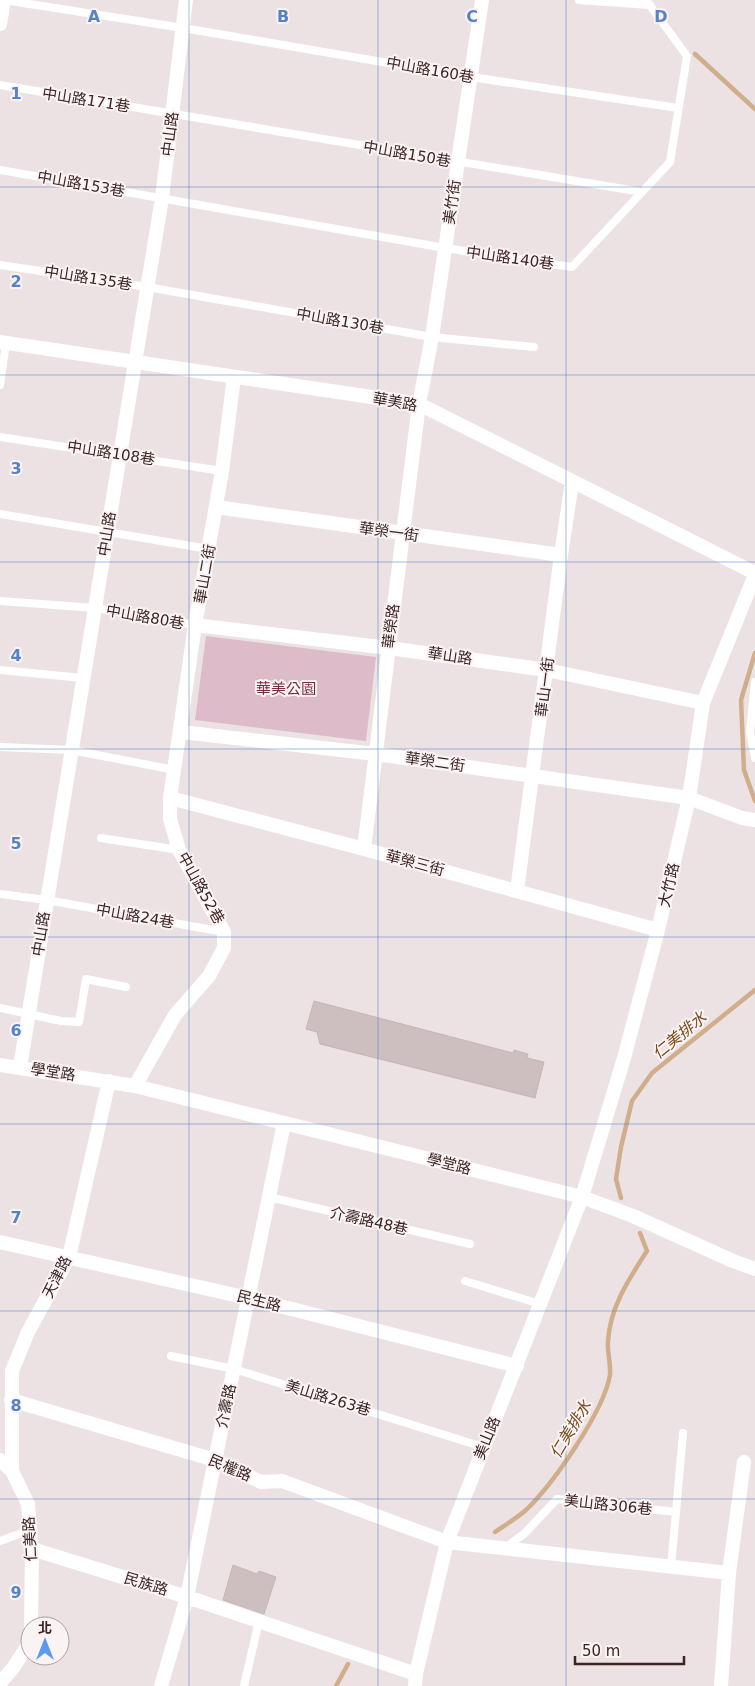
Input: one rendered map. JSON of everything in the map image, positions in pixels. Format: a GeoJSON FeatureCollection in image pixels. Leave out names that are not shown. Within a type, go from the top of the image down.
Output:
{"type":"FeatureCollection","features":[{"type":"Feature","properties":{"kind":"street"},"geometry":{"type":"LineString","coordinates":[[0,24],[4,0]]}},
{"type":"Feature","properties":{"kind":"street","name":"中山路"},"geometry":{"type":"LineString","coordinates":[[20,1068],[162,198],[186,0]]}},
{"type":"Feature","properties":{"kind":"street","name":"美竹街"},"geometry":{"type":"LineString","coordinates":[[419,404],[432,337],[482,0]]}},
{"type":"Feature","properties":{"kind":"street","name":"華美路"},"geometry":{"type":"LineString","coordinates":[[3,342],[419,404],[755,574]]}},
{"type":"Feature","properties":{"kind":"street","name":"華山二街"},"geometry":{"type":"LineString","coordinates":[[175,770],[195,625],[222,471],[234,377]]}},
{"type":"Feature","properties":{"kind":"street","name":"華榮路"},"geometry":{"type":"LineString","coordinates":[[364,849],[419,404]]}},
{"type":"Feature","properties":{"kind":"street","name":"華山一街"},"geometry":{"type":"LineString","coordinates":[[517,891],[572,482]]}},
{"type":"Feature","properties":{"kind":"street","name":"華榮一街"},"geometry":{"type":"LineString","coordinates":[[216,508],[561,555]]}},
{"type":"Feature","properties":{"kind":"street","name":"大竹路"},"geometry":{"type":"LineString","coordinates":[[582,1197],[624,1058],[658,930],[689,798],[703,703],[755,574]]}},
{"type":"Feature","properties":{"kind":"street","name":"華山路"},"geometry":{"type":"LineString","coordinates":[[195,625],[389,648],[547,670],[703,703]]}},
{"type":"Feature","properties":{"kind":"street","name":"華榮二街"},"geometry":{"type":"LineString","coordinates":[[181,732],[376,754],[689,798],[748,819]]}},
{"type":"Feature","properties":{"kind":"street","name":"中山路52巷"},"geometry":{"type":"LineString","coordinates":[[175,770],[170,798],[170,819],[179,850],[224,932]]}},
{"type":"Feature","properties":{"kind":"street","name":"華榮三街"},"geometry":{"type":"LineString","coordinates":[[170,798],[658,930]]}},
{"type":"Feature","properties":{"kind":"street"},"geometry":{"type":"LineString","coordinates":[[135,1086],[175,1015],[209,976],[224,948],[224,932]]}},
{"type":"Feature","properties":{"kind":"street","name":"學堂路"},"geometry":{"type":"LineString","coordinates":[[0,1065],[135,1086],[582,1197],[633,1216],[755,1269]]}},
{"type":"Feature","properties":{"kind":"street","name":"天津路"},"geometry":{"type":"LineString","coordinates":[[12,1471],[12,1371],[28,1332],[69,1257],[109,1081]]}},
{"type":"Feature","properties":{"kind":"street","name":"介壽路"},"geometry":{"type":"LineString","coordinates":[[161,1686],[187,1597],[284,1123]]}},
{"type":"Feature","properties":{"kind":"street","name":"美山路"},"geometry":{"type":"LineString","coordinates":[[415,1680],[446,1542],[517,1366],[582,1197]]}},
{"type":"Feature","properties":{"kind":"street","name":"民生路"},"geometry":{"type":"LineString","coordinates":[[0,1242],[248,1298],[517,1366]]}},
{"type":"Feature","properties":{"kind":"street","name":"民權路"},"geometry":{"type":"LineString","coordinates":[[12,1400],[215,1460],[261,1482],[282,1481],[446,1542]]}},
{"type":"Feature","properties":{"kind":"street","name":"仁美路"},"geometry":{"type":"LineString","coordinates":[[0,1460],[12,1471],[28,1504],[32,1549],[31,1616]]}},
{"type":"Feature","properties":{"kind":"street"},"geometry":{"type":"LineString","coordinates":[[721,1686],[728,1573],[744,1462]]}},
{"type":"Feature","properties":{"kind":"street"},"geometry":{"type":"LineString","coordinates":[[446,1542],[728,1573]]}},
{"type":"Feature","properties":{"kind":"street","name":"民族路"},"geometry":{"type":"LineString","coordinates":[[32,1549],[259,1621],[415,1680]]}},
{"type":"Feature","properties":{"kind":"street"},"geometry":{"type":"LineString","coordinates":[[0,1683],[20,1658]]}},
{"type":"Feature","properties":{"kind":"lane","name":"中山路160巷"},"geometry":{"type":"LineString","coordinates":[[4,0],[471,77],[678,108]]}},
{"type":"Feature","properties":{"kind":"lane"},"geometry":{"type":"LineString","coordinates":[[579,0],[648,3]]}},
{"type":"Feature","properties":{"kind":"lane","name":"中山路140巷"},"geometry":{"type":"LineString","coordinates":[[162,198],[445,248],[572,267],[670,162],[687,56],[648,3]]}},
{"type":"Feature","properties":{"kind":"lane","name":"中山路171巷"},"geometry":{"type":"LineString","coordinates":[[0,85],[172,114]]}},
{"type":"Feature","properties":{"kind":"lane","name":"中山路150巷"},"geometry":{"type":"LineString","coordinates":[[172,114],[642,192]]}},
{"type":"Feature","properties":{"kind":"lane","name":"中山路153巷"},"geometry":{"type":"LineString","coordinates":[[0,170],[162,198]]}},
{"type":"Feature","properties":{"kind":"lane","name":"中山路135巷"},"geometry":{"type":"LineString","coordinates":[[0,265],[147,287]]}},
{"type":"Feature","properties":{"kind":"lane","name":"中山路130巷"},"geometry":{"type":"LineString","coordinates":[[147,287],[432,337],[534,347]]}},
{"type":"Feature","properties":{"kind":"lane"},"geometry":{"type":"LineString","coordinates":[[0,385],[3,342]]}},
{"type":"Feature","properties":{"kind":"lane","name":"中山路108巷"},"geometry":{"type":"LineString","coordinates":[[0,437],[222,471]]}},
{"type":"Feature","properties":{"kind":"lane"},"geometry":{"type":"LineString","coordinates":[[0,514],[209,549]]}},
{"type":"Feature","properties":{"kind":"lane","name":"中山路80巷"},"geometry":{"type":"LineString","coordinates":[[0,601],[95,608],[195,625]]}},
{"type":"Feature","properties":{"kind":"lane"},"geometry":{"type":"LineString","coordinates":[[0,670],[83,678]]}},
{"type":"Feature","properties":{"kind":"lane"},"geometry":{"type":"LineString","coordinates":[[755,682],[750,732],[755,758]]}},
{"type":"Feature","properties":{"kind":"lane"},"geometry":{"type":"LineString","coordinates":[[0,747],[71,750],[175,770]]}},
{"type":"Feature","properties":{"kind":"lane"},"geometry":{"type":"LineString","coordinates":[[101,838],[179,850]]}},
{"type":"Feature","properties":{"kind":"lane","name":"中山路24巷"},"geometry":{"type":"LineString","coordinates":[[0,894],[46,900],[224,932]]}},
{"type":"Feature","properties":{"kind":"lane"},"geometry":{"type":"LineString","coordinates":[[0,1008],[79,1022],[86,979],[126,987]]}},
{"type":"Feature","properties":{"kind":"lane","name":"介壽路48巷"},"geometry":{"type":"LineString","coordinates":[[269,1197],[470,1244]]}},
{"type":"Feature","properties":{"kind":"lane"},"geometry":{"type":"LineString","coordinates":[[465,1281],[540,1304]]}},
{"type":"Feature","properties":{"kind":"lane","name":"美山路263巷"},"geometry":{"type":"LineString","coordinates":[[172,1356],[234,1369],[483,1447]]}},
{"type":"Feature","properties":{"kind":"lane"},"geometry":{"type":"LineString","coordinates":[[671,1567],[683,1433]]}},
{"type":"Feature","properties":{"kind":"lane","name":"美山路306巷"},"geometry":{"type":"LineString","coordinates":[[504,1548],[524,1534],[557,1499],[676,1512]]}},
{"type":"Feature","properties":{"kind":"lane"},"geometry":{"type":"LineString","coordinates":[[0,1541],[30,1530]]}},
{"type":"Feature","properties":{"kind":"lane"},"geometry":{"type":"LineString","coordinates":[[244,1686],[259,1621]]}},
{"type":"Feature","properties":{"kind":"green space","name":"華美公園"},"geometry":{"type":"Polygon","coordinates":[[[206,636],[376,657],[366,741],[195,720],[206,636]]]}},
{"type":"Feature","properties":{"kind":"building"},"geometry":{"type":"Polygon","coordinates":[[[314,1001],[513,1053],[514,1050],[528,1054],[527,1058],[544,1062],[535,1098],[320,1044],[317,1032],[306,1029],[314,1001]]]}},
{"type":"Feature","properties":{"kind":"building"},"geometry":{"type":"Polygon","coordinates":[[[233,1565],[257,1574],[259,1571],[276,1577],[264,1614],[223,1600],[233,1565]]]}},
{"type":"Feature","properties":{"kind":"waterway","name":"仁美排水"},"geometry":{"type":"LineString","coordinates":[[695,54],[755,109]]}},
{"type":"Feature","properties":{"kind":"waterway","name":"仁美排水"},"geometry":{"type":"LineString","coordinates":[[755,653],[741,700],[744,770],[755,801]]}},
{"type":"Feature","properties":{"kind":"waterway","name":"仁美排水"},"geometry":{"type":"LineString","coordinates":[[621,1198],[616,1179],[621,1147],[632,1101],[652,1073],[755,990]]}},
{"type":"Feature","properties":{"kind":"waterway","name":"仁美排水"},"geometry":{"type":"LineString","coordinates":[[495,1532],[526,1510],[550,1483],[576,1446],[598,1408],[610,1375],[608,1341],[612,1317],[616,1305],[647,1251],[640,1233]]}},
{"type":"Feature","properties":{"kind":"waterway","name":"仁美排水"},"geometry":{"type":"LineString","coordinates":[[336,1686],[348,1664]]}}]}
